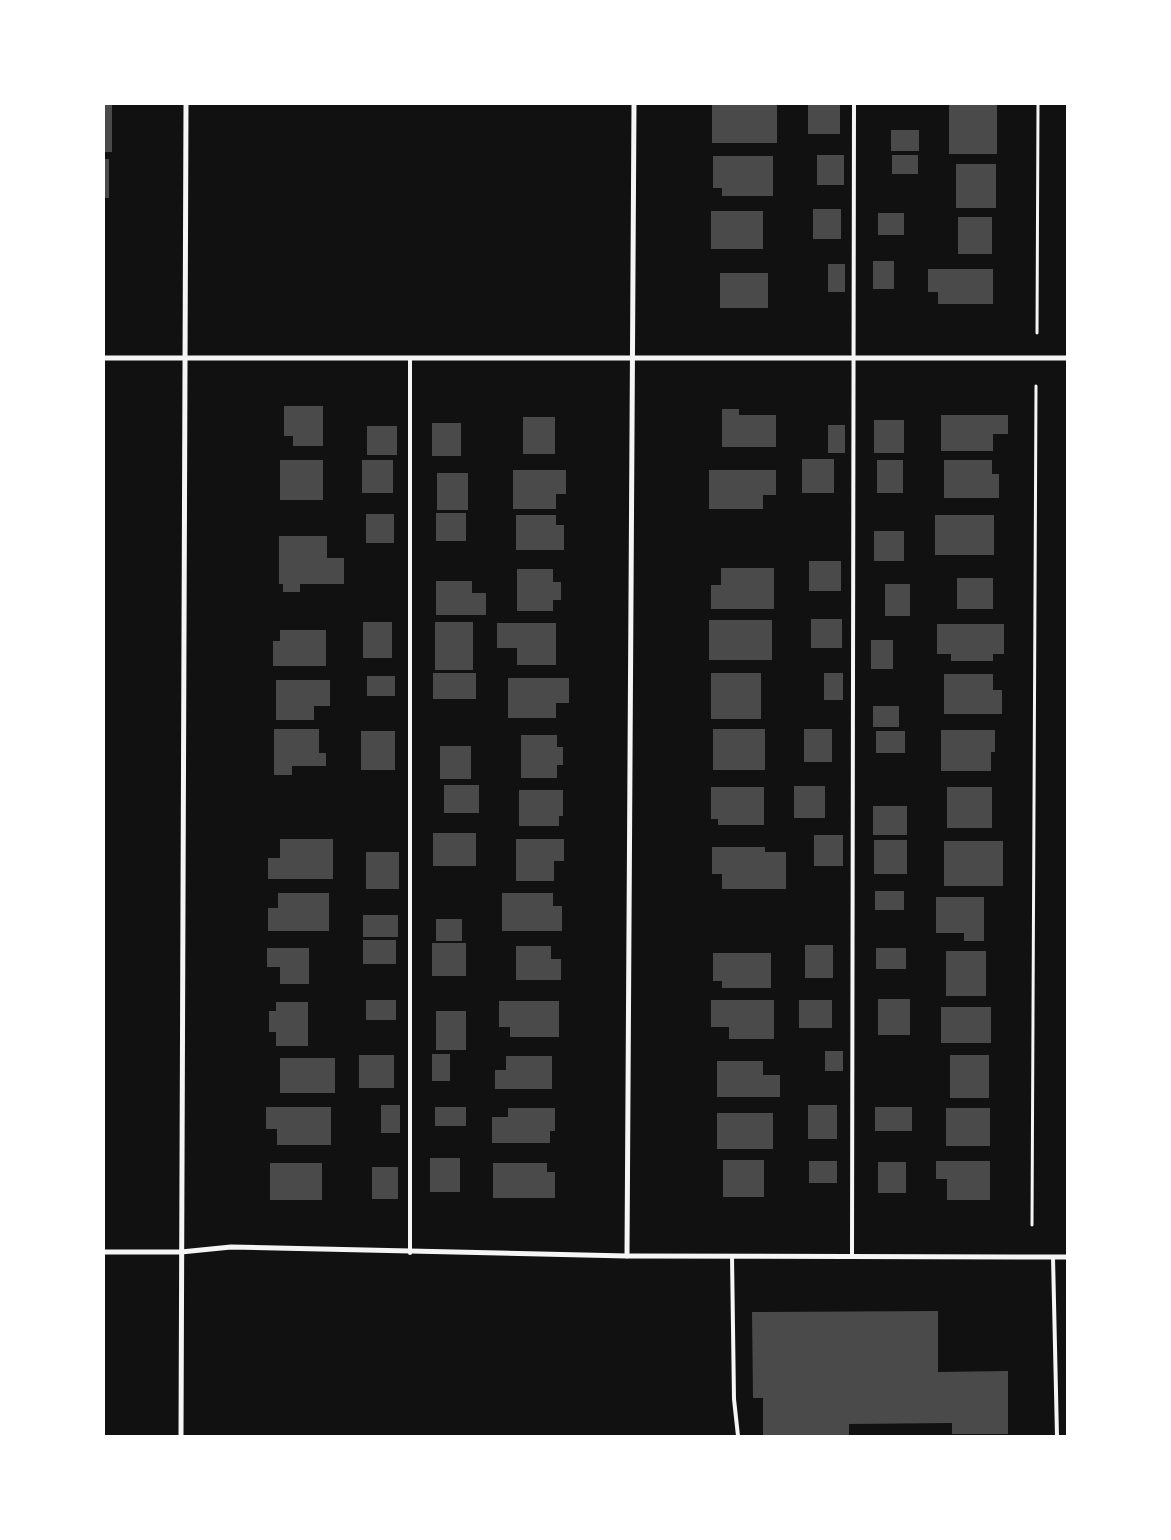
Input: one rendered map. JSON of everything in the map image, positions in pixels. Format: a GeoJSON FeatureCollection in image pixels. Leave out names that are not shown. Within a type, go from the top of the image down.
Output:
{"type":"FeatureCollection","features":[{"type":"Feature","properties":{"kind":"street"},"geometry":{"type":"LineString","coordinates":[[180,1436],[186,104]]}},
{"type":"Feature","properties":{"kind":"street"},"geometry":{"type":"LineString","coordinates":[[627,1256],[634,104]]}},
{"type":"Feature","properties":{"kind":"street"},"geometry":{"type":"LineString","coordinates":[[104,358],[1067,358]]}},
{"type":"Feature","properties":{"kind":"street"},"geometry":{"type":"LineString","coordinates":[[104,1252],[181,1252],[231,1247],[410,1253],[627,1256],[1067,1257]]}},
{"type":"Feature","properties":{"kind":"lane"},"geometry":{"type":"LineString","coordinates":[[852,1256],[854,104]]}},
{"type":"Feature","properties":{"kind":"lane"},"geometry":{"type":"LineString","coordinates":[[410,358],[410,1253]]}},
{"type":"Feature","properties":{"kind":"lane"},"geometry":{"type":"LineString","coordinates":[[732,1256],[734,1399],[738,1436]]}},
{"type":"Feature","properties":{"kind":"lane"},"geometry":{"type":"LineString","coordinates":[[1053,1257],[1057,1436]]}},
{"type":"Feature","properties":{"kind":"path"},"geometry":{"type":"LineString","coordinates":[[1037,333],[1038,104]]}},
{"type":"Feature","properties":{"kind":"path"},"geometry":{"type":"LineString","coordinates":[[1032,1225],[1036,386]]}},
{"type":"Feature","properties":{"kind":"building"},"geometry":{"type":"Polygon","coordinates":[[[712,104],[777,104],[777,143],[712,143],[712,104]]]}},
{"type":"Feature","properties":{"kind":"building"},"geometry":{"type":"Polygon","coordinates":[[[808,104],[840,104],[840,134],[808,134],[808,104]]]}},
{"type":"Feature","properties":{"kind":"building"},"geometry":{"type":"Polygon","coordinates":[[[949,104],[997,104],[997,154],[949,154],[949,104]]]}},
{"type":"Feature","properties":{"kind":"building"},"geometry":{"type":"Polygon","coordinates":[[[104,105],[112,105],[112,152],[104,152],[104,105]]]}},
{"type":"Feature","properties":{"kind":"building"},"geometry":{"type":"Polygon","coordinates":[[[891,130],[919,130],[919,151],[891,151],[891,130]]]}},
{"type":"Feature","properties":{"kind":"building"},"geometry":{"type":"Polygon","coordinates":[[[817,155],[844,155],[844,185],[817,185],[817,155]]]}},
{"type":"Feature","properties":{"kind":"building"},"geometry":{"type":"Polygon","coordinates":[[[892,155],[918,155],[918,174],[892,174],[892,155]]]}},
{"type":"Feature","properties":{"kind":"building"},"geometry":{"type":"Polygon","coordinates":[[[713,156],[773,156],[773,196],[722,196],[722,188],[713,188],[713,156]]]}},
{"type":"Feature","properties":{"kind":"building"},"geometry":{"type":"Polygon","coordinates":[[[104,159],[109,159],[109,198],[104,198],[104,159]]]}},
{"type":"Feature","properties":{"kind":"building"},"geometry":{"type":"Polygon","coordinates":[[[956,164],[996,164],[996,208],[956,208],[956,164]]]}},
{"type":"Feature","properties":{"kind":"building"},"geometry":{"type":"Polygon","coordinates":[[[813,209],[841,209],[841,239],[813,239],[813,209]]]}},
{"type":"Feature","properties":{"kind":"building"},"geometry":{"type":"Polygon","coordinates":[[[711,211],[763,211],[763,249],[711,249],[711,211]]]}},
{"type":"Feature","properties":{"kind":"building"},"geometry":{"type":"Polygon","coordinates":[[[878,213],[904,213],[904,235],[878,235],[878,213]]]}},
{"type":"Feature","properties":{"kind":"building"},"geometry":{"type":"Polygon","coordinates":[[[958,217],[992,217],[992,254],[958,254],[958,217]]]}},
{"type":"Feature","properties":{"kind":"building"},"geometry":{"type":"Polygon","coordinates":[[[873,261],[894,261],[894,289],[873,289],[873,261]]]}},
{"type":"Feature","properties":{"kind":"building"},"geometry":{"type":"Polygon","coordinates":[[[828,264],[845,264],[845,292],[828,292],[828,264]]]}},
{"type":"Feature","properties":{"kind":"building"},"geometry":{"type":"Polygon","coordinates":[[[928,269],[993,269],[993,304],[938,304],[938,292],[928,292],[928,269]]]}},
{"type":"Feature","properties":{"kind":"building"},"geometry":{"type":"Polygon","coordinates":[[[720,273],[768,273],[768,308],[720,308],[720,273]]]}},
{"type":"Feature","properties":{"kind":"building"},"geometry":{"type":"Polygon","coordinates":[[[284,406],[323,406],[323,446],[293,446],[293,436],[284,436],[284,406]]]}},
{"type":"Feature","properties":{"kind":"building"},"geometry":{"type":"Polygon","coordinates":[[[722,409],[739,409],[739,415],[776,415],[776,447],[722,447],[722,409]]]}},
{"type":"Feature","properties":{"kind":"building"},"geometry":{"type":"Polygon","coordinates":[[[941,415],[1008,415],[1008,434],[993,434],[993,451],[941,451],[941,415]]]}},
{"type":"Feature","properties":{"kind":"building"},"geometry":{"type":"Polygon","coordinates":[[[523,417],[555,417],[555,454],[523,454],[523,417]]]}},
{"type":"Feature","properties":{"kind":"building"},"geometry":{"type":"Polygon","coordinates":[[[874,420],[904,420],[904,453],[874,453],[874,420]]]}},
{"type":"Feature","properties":{"kind":"building"},"geometry":{"type":"Polygon","coordinates":[[[432,423],[461,423],[461,456],[432,456],[432,423]]]}},
{"type":"Feature","properties":{"kind":"building"},"geometry":{"type":"Polygon","coordinates":[[[828,425],[845,425],[845,453],[828,453],[828,425]]]}},
{"type":"Feature","properties":{"kind":"building"},"geometry":{"type":"Polygon","coordinates":[[[367,426],[397,426],[397,455],[367,455],[367,426]]]}},
{"type":"Feature","properties":{"kind":"building"},"geometry":{"type":"Polygon","coordinates":[[[802,459],[834,459],[834,493],[802,493],[802,459]]]}},
{"type":"Feature","properties":{"kind":"building"},"geometry":{"type":"Polygon","coordinates":[[[280,460],[323,460],[323,500],[280,500],[280,460]]]}},
{"type":"Feature","properties":{"kind":"building"},"geometry":{"type":"Polygon","coordinates":[[[362,460],[393,460],[393,493],[362,493],[362,460]]]}},
{"type":"Feature","properties":{"kind":"building"},"geometry":{"type":"Polygon","coordinates":[[[877,460],[903,460],[903,493],[877,493],[877,460]]]}},
{"type":"Feature","properties":{"kind":"building"},"geometry":{"type":"Polygon","coordinates":[[[944,460],[992,460],[992,474],[999,474],[999,498],[944,498],[944,460]]]}},
{"type":"Feature","properties":{"kind":"building"},"geometry":{"type":"Polygon","coordinates":[[[513,470],[566,470],[566,494],[556,494],[556,509],[513,509],[513,470]]]}},
{"type":"Feature","properties":{"kind":"building"},"geometry":{"type":"Polygon","coordinates":[[[709,470],[776,470],[776,495],[763,495],[763,509],[709,509],[709,470]]]}},
{"type":"Feature","properties":{"kind":"building"},"geometry":{"type":"Polygon","coordinates":[[[437,473],[468,473],[468,510],[437,510],[437,473]]]}},
{"type":"Feature","properties":{"kind":"building"},"geometry":{"type":"Polygon","coordinates":[[[436,513],[466,513],[466,541],[436,541],[436,513]]]}},
{"type":"Feature","properties":{"kind":"building"},"geometry":{"type":"Polygon","coordinates":[[[366,514],[394,514],[394,543],[366,543],[366,514]]]}},
{"type":"Feature","properties":{"kind":"building"},"geometry":{"type":"Polygon","coordinates":[[[516,515],[556,515],[556,525],[564,525],[564,550],[516,550],[516,515]]]}},
{"type":"Feature","properties":{"kind":"building"},"geometry":{"type":"Polygon","coordinates":[[[935,515],[994,515],[994,555],[935,555],[935,515]]]}},
{"type":"Feature","properties":{"kind":"building"},"geometry":{"type":"Polygon","coordinates":[[[874,531],[904,531],[904,561],[874,561],[874,531]]]}},
{"type":"Feature","properties":{"kind":"building"},"geometry":{"type":"Polygon","coordinates":[[[279,536],[327,536],[327,558],[344,558],[344,584],[300,584],[300,592],[283,592],[283,584],[279,584],[279,536]]]}},
{"type":"Feature","properties":{"kind":"building"},"geometry":{"type":"Polygon","coordinates":[[[809,561],[841,561],[841,591],[809,591],[809,561]]]}},
{"type":"Feature","properties":{"kind":"building"},"geometry":{"type":"Polygon","coordinates":[[[721,568],[774,568],[774,609],[711,609],[711,585],[721,585],[721,568]]]}},
{"type":"Feature","properties":{"kind":"building"},"geometry":{"type":"Polygon","coordinates":[[[517,569],[553,569],[553,582],[561,582],[561,600],[553,600],[553,611],[517,611],[517,569]]]}},
{"type":"Feature","properties":{"kind":"building"},"geometry":{"type":"Polygon","coordinates":[[[957,578],[993,578],[993,609],[957,609],[957,578]]]}},
{"type":"Feature","properties":{"kind":"building"},"geometry":{"type":"Polygon","coordinates":[[[436,581],[472,581],[472,593],[486,593],[486,615],[436,615],[436,581]]]}},
{"type":"Feature","properties":{"kind":"building"},"geometry":{"type":"Polygon","coordinates":[[[885,584],[910,584],[910,616],[885,616],[885,584]]]}},
{"type":"Feature","properties":{"kind":"building"},"geometry":{"type":"Polygon","coordinates":[[[811,619],[842,619],[842,648],[811,648],[811,619]]]}},
{"type":"Feature","properties":{"kind":"building"},"geometry":{"type":"Polygon","coordinates":[[[709,620],[772,620],[772,660],[709,660],[709,620]]]}},
{"type":"Feature","properties":{"kind":"building"},"geometry":{"type":"Polygon","coordinates":[[[363,622],[392,622],[392,658],[363,658],[363,622]]]}},
{"type":"Feature","properties":{"kind":"building"},"geometry":{"type":"Polygon","coordinates":[[[435,622],[473,622],[473,670],[435,670],[435,622]]]}},
{"type":"Feature","properties":{"kind":"building"},"geometry":{"type":"Polygon","coordinates":[[[497,623],[556,623],[556,665],[517,665],[517,648],[497,648],[497,623]]]}},
{"type":"Feature","properties":{"kind":"building"},"geometry":{"type":"Polygon","coordinates":[[[937,624],[1004,624],[1004,654],[993,654],[993,661],[951,661],[951,654],[937,654],[937,624]]]}},
{"type":"Feature","properties":{"kind":"building"},"geometry":{"type":"Polygon","coordinates":[[[280,630],[326,630],[326,666],[273,666],[273,641],[280,641],[280,630]]]}},
{"type":"Feature","properties":{"kind":"building"},"geometry":{"type":"Polygon","coordinates":[[[871,640],[893,640],[893,669],[871,669],[871,640]]]}},
{"type":"Feature","properties":{"kind":"building"},"geometry":{"type":"Polygon","coordinates":[[[433,673],[476,673],[476,699],[433,699],[433,673]]]}},
{"type":"Feature","properties":{"kind":"building"},"geometry":{"type":"Polygon","coordinates":[[[711,673],[761,673],[761,719],[711,719],[711,673]]]}},
{"type":"Feature","properties":{"kind":"building"},"geometry":{"type":"Polygon","coordinates":[[[824,673],[843,673],[843,700],[824,700],[824,673]]]}},
{"type":"Feature","properties":{"kind":"building"},"geometry":{"type":"Polygon","coordinates":[[[944,674],[993,674],[993,690],[1002,690],[1002,714],[944,714],[944,674]]]}},
{"type":"Feature","properties":{"kind":"building"},"geometry":{"type":"Polygon","coordinates":[[[367,676],[395,676],[395,696],[367,696],[367,676]]]}},
{"type":"Feature","properties":{"kind":"building"},"geometry":{"type":"Polygon","coordinates":[[[508,678],[569,678],[569,703],[556,703],[556,718],[508,718],[508,678]]]}},
{"type":"Feature","properties":{"kind":"building"},"geometry":{"type":"Polygon","coordinates":[[[276,680],[330,680],[330,706],[314,706],[314,720],[276,720],[276,680]]]}},
{"type":"Feature","properties":{"kind":"building"},"geometry":{"type":"Polygon","coordinates":[[[873,706],[899,706],[899,727],[873,727],[873,706]]]}},
{"type":"Feature","properties":{"kind":"building"},"geometry":{"type":"Polygon","coordinates":[[[274,729],[319,729],[319,753],[326,753],[326,766],[292,766],[292,775],[274,775],[274,729]]]}},
{"type":"Feature","properties":{"kind":"building"},"geometry":{"type":"Polygon","coordinates":[[[713,729],[765,729],[765,770],[713,770],[713,729]]]}},
{"type":"Feature","properties":{"kind":"building"},"geometry":{"type":"Polygon","coordinates":[[[804,729],[832,729],[832,762],[804,762],[804,729]]]}},
{"type":"Feature","properties":{"kind":"building"},"geometry":{"type":"Polygon","coordinates":[[[941,730],[995,730],[995,752],[991,752],[991,771],[941,771],[941,730]]]}},
{"type":"Feature","properties":{"kind":"building"},"geometry":{"type":"Polygon","coordinates":[[[361,731],[395,731],[395,770],[361,770],[361,731]]]}},
{"type":"Feature","properties":{"kind":"building"},"geometry":{"type":"Polygon","coordinates":[[[876,731],[905,731],[905,753],[876,753],[876,731]]]}},
{"type":"Feature","properties":{"kind":"building"},"geometry":{"type":"Polygon","coordinates":[[[521,735],[557,735],[557,747],[563,747],[563,765],[557,765],[557,778],[521,778],[521,735]]]}},
{"type":"Feature","properties":{"kind":"building"},"geometry":{"type":"Polygon","coordinates":[[[440,746],[471,746],[471,779],[440,779],[440,746]]]}},
{"type":"Feature","properties":{"kind":"building"},"geometry":{"type":"Polygon","coordinates":[[[444,785],[479,785],[479,813],[444,813],[444,785]]]}},
{"type":"Feature","properties":{"kind":"building"},"geometry":{"type":"Polygon","coordinates":[[[794,786],[825,786],[825,818],[794,818],[794,786]]]}},
{"type":"Feature","properties":{"kind":"building"},"geometry":{"type":"Polygon","coordinates":[[[711,787],[764,787],[764,825],[718,825],[718,819],[711,819],[711,787]]]}},
{"type":"Feature","properties":{"kind":"building"},"geometry":{"type":"Polygon","coordinates":[[[947,787],[992,787],[992,828],[947,828],[947,787]]]}},
{"type":"Feature","properties":{"kind":"building"},"geometry":{"type":"Polygon","coordinates":[[[519,790],[563,790],[563,816],[559,816],[559,826],[519,826],[519,790]]]}},
{"type":"Feature","properties":{"kind":"building"},"geometry":{"type":"Polygon","coordinates":[[[873,806],[907,806],[907,835],[873,835],[873,806]]]}},
{"type":"Feature","properties":{"kind":"building"},"geometry":{"type":"Polygon","coordinates":[[[433,833],[476,833],[476,866],[433,866],[433,833]]]}},
{"type":"Feature","properties":{"kind":"building"},"geometry":{"type":"Polygon","coordinates":[[[814,835],[843,835],[843,866],[814,866],[814,835]]]}},
{"type":"Feature","properties":{"kind":"building"},"geometry":{"type":"Polygon","coordinates":[[[280,839],[333,839],[333,879],[268,879],[268,858],[280,858],[280,839]]]}},
{"type":"Feature","properties":{"kind":"building"},"geometry":{"type":"Polygon","coordinates":[[[516,839],[564,839],[564,861],[554,861],[554,881],[516,881],[516,839]]]}},
{"type":"Feature","properties":{"kind":"building"},"geometry":{"type":"Polygon","coordinates":[[[874,840],[907,840],[907,874],[874,874],[874,840]]]}},
{"type":"Feature","properties":{"kind":"building"},"geometry":{"type":"Polygon","coordinates":[[[944,841],[1003,841],[1003,886],[944,886],[944,841]]]}},
{"type":"Feature","properties":{"kind":"building"},"geometry":{"type":"Polygon","coordinates":[[[712,847],[765,847],[765,852],[786,852],[786,889],[722,889],[722,874],[712,874],[712,847]]]}},
{"type":"Feature","properties":{"kind":"building"},"geometry":{"type":"Polygon","coordinates":[[[366,852],[399,852],[399,889],[366,889],[366,852]]]}},
{"type":"Feature","properties":{"kind":"building"},"geometry":{"type":"Polygon","coordinates":[[[875,891],[904,891],[904,910],[875,910],[875,891]]]}},
{"type":"Feature","properties":{"kind":"building"},"geometry":{"type":"Polygon","coordinates":[[[278,893],[329,893],[329,931],[268,931],[268,908],[278,908],[278,893]]]}},
{"type":"Feature","properties":{"kind":"building"},"geometry":{"type":"Polygon","coordinates":[[[502,893],[553,893],[553,906],[562,906],[562,931],[502,931],[502,893]]]}},
{"type":"Feature","properties":{"kind":"building"},"geometry":{"type":"Polygon","coordinates":[[[936,897],[984,897],[984,941],[964,941],[964,933],[936,933],[936,897]]]}},
{"type":"Feature","properties":{"kind":"building"},"geometry":{"type":"Polygon","coordinates":[[[363,915],[398,915],[398,937],[363,937],[363,915]]]}},
{"type":"Feature","properties":{"kind":"building"},"geometry":{"type":"Polygon","coordinates":[[[436,919],[462,919],[462,941],[436,941],[436,919]]]}},
{"type":"Feature","properties":{"kind":"building"},"geometry":{"type":"Polygon","coordinates":[[[363,940],[396,940],[396,964],[363,964],[363,940]]]}},
{"type":"Feature","properties":{"kind":"building"},"geometry":{"type":"Polygon","coordinates":[[[432,943],[466,943],[466,976],[432,976],[432,943]]]}},
{"type":"Feature","properties":{"kind":"building"},"geometry":{"type":"Polygon","coordinates":[[[805,945],[833,945],[833,978],[805,978],[805,945]]]}},
{"type":"Feature","properties":{"kind":"building"},"geometry":{"type":"Polygon","coordinates":[[[516,946],[551,946],[551,959],[561,959],[561,980],[516,980],[516,946]]]}},
{"type":"Feature","properties":{"kind":"building"},"geometry":{"type":"Polygon","coordinates":[[[267,948],[309,948],[309,984],[280,984],[280,967],[267,967],[267,948]]]}},
{"type":"Feature","properties":{"kind":"building"},"geometry":{"type":"Polygon","coordinates":[[[876,948],[906,948],[906,969],[876,969],[876,948]]]}},
{"type":"Feature","properties":{"kind":"building"},"geometry":{"type":"Polygon","coordinates":[[[946,951],[986,951],[986,996],[946,996],[946,951]]]}},
{"type":"Feature","properties":{"kind":"building"},"geometry":{"type":"Polygon","coordinates":[[[713,953],[771,953],[771,988],[722,988],[722,981],[713,981],[713,953]]]}},
{"type":"Feature","properties":{"kind":"building"},"geometry":{"type":"Polygon","coordinates":[[[878,999],[910,999],[910,1035],[878,1035],[878,999]]]}},
{"type":"Feature","properties":{"kind":"building"},"geometry":{"type":"Polygon","coordinates":[[[366,1000],[396,1000],[396,1020],[366,1020],[366,1000]]]}},
{"type":"Feature","properties":{"kind":"building"},"geometry":{"type":"Polygon","coordinates":[[[711,1000],[774,1000],[774,1039],[729,1039],[729,1027],[711,1027],[711,1000]]]}},
{"type":"Feature","properties":{"kind":"building"},"geometry":{"type":"Polygon","coordinates":[[[799,1000],[832,1000],[832,1028],[799,1028],[799,1000]]]}},
{"type":"Feature","properties":{"kind":"building"},"geometry":{"type":"Polygon","coordinates":[[[499,1001],[559,1001],[559,1037],[510,1037],[510,1027],[499,1027],[499,1001]]]}},
{"type":"Feature","properties":{"kind":"building"},"geometry":{"type":"Polygon","coordinates":[[[276,1002],[308,1002],[308,1046],[276,1046],[276,1032],[269,1032],[269,1011],[276,1011],[276,1002]]]}},
{"type":"Feature","properties":{"kind":"building"},"geometry":{"type":"Polygon","coordinates":[[[941,1007],[991,1007],[991,1043],[941,1043],[941,1007]]]}},
{"type":"Feature","properties":{"kind":"building"},"geometry":{"type":"Polygon","coordinates":[[[436,1011],[466,1011],[466,1050],[436,1050],[436,1011]]]}},
{"type":"Feature","properties":{"kind":"building"},"geometry":{"type":"Polygon","coordinates":[[[825,1051],[843,1051],[843,1071],[825,1071],[825,1051]]]}},
{"type":"Feature","properties":{"kind":"building"},"geometry":{"type":"Polygon","coordinates":[[[432,1054],[450,1054],[450,1081],[432,1081],[432,1054]]]}},
{"type":"Feature","properties":{"kind":"building"},"geometry":{"type":"Polygon","coordinates":[[[359,1055],[394,1055],[394,1088],[359,1088],[359,1055]]]}},
{"type":"Feature","properties":{"kind":"building"},"geometry":{"type":"Polygon","coordinates":[[[950,1055],[989,1055],[989,1098],[950,1098],[950,1055]]]}},
{"type":"Feature","properties":{"kind":"building"},"geometry":{"type":"Polygon","coordinates":[[[506,1056],[552,1056],[552,1089],[495,1089],[495,1070],[506,1070],[506,1056]]]}},
{"type":"Feature","properties":{"kind":"building"},"geometry":{"type":"Polygon","coordinates":[[[280,1058],[335,1058],[335,1093],[280,1093],[280,1058]]]}},
{"type":"Feature","properties":{"kind":"building"},"geometry":{"type":"Polygon","coordinates":[[[717,1061],[763,1061],[763,1075],[780,1075],[780,1097],[717,1097],[717,1061]]]}},
{"type":"Feature","properties":{"kind":"building"},"geometry":{"type":"Polygon","coordinates":[[[381,1105],[400,1105],[400,1133],[381,1133],[381,1105]]]}},
{"type":"Feature","properties":{"kind":"building"},"geometry":{"type":"Polygon","coordinates":[[[808,1105],[837,1105],[837,1139],[808,1139],[808,1105]]]}},
{"type":"Feature","properties":{"kind":"building"},"geometry":{"type":"Polygon","coordinates":[[[266,1107],[331,1107],[331,1145],[277,1145],[277,1129],[266,1129],[266,1107]]]}},
{"type":"Feature","properties":{"kind":"building"},"geometry":{"type":"Polygon","coordinates":[[[435,1107],[466,1107],[466,1126],[435,1126],[435,1107]]]}},
{"type":"Feature","properties":{"kind":"building"},"geometry":{"type":"Polygon","coordinates":[[[875,1107],[912,1107],[912,1131],[875,1131],[875,1107]]]}},
{"type":"Feature","properties":{"kind":"building"},"geometry":{"type":"Polygon","coordinates":[[[508,1108],[555,1108],[555,1131],[550,1131],[550,1143],[492,1143],[492,1117],[508,1117],[508,1108]]]}},
{"type":"Feature","properties":{"kind":"building"},"geometry":{"type":"Polygon","coordinates":[[[946,1108],[990,1108],[990,1146],[946,1146],[946,1108]]]}},
{"type":"Feature","properties":{"kind":"building"},"geometry":{"type":"Polygon","coordinates":[[[717,1113],[773,1113],[773,1149],[717,1149],[717,1113]]]}},
{"type":"Feature","properties":{"kind":"building"},"geometry":{"type":"Polygon","coordinates":[[[430,1158],[460,1158],[460,1192],[430,1192],[430,1158]]]}},
{"type":"Feature","properties":{"kind":"building"},"geometry":{"type":"Polygon","coordinates":[[[723,1160],[764,1160],[764,1197],[723,1197],[723,1160]]]}},
{"type":"Feature","properties":{"kind":"building"},"geometry":{"type":"Polygon","coordinates":[[[809,1161],[837,1161],[837,1183],[809,1183],[809,1161]]]}},
{"type":"Feature","properties":{"kind":"building"},"geometry":{"type":"Polygon","coordinates":[[[936,1161],[990,1161],[990,1200],[947,1200],[947,1179],[936,1179],[936,1161]]]}},
{"type":"Feature","properties":{"kind":"building"},"geometry":{"type":"Polygon","coordinates":[[[878,1162],[906,1162],[906,1193],[878,1193],[878,1162]]]}},
{"type":"Feature","properties":{"kind":"building"},"geometry":{"type":"Polygon","coordinates":[[[270,1163],[322,1163],[322,1200],[270,1200],[270,1163]]]}},
{"type":"Feature","properties":{"kind":"building"},"geometry":{"type":"Polygon","coordinates":[[[493,1163],[547,1163],[547,1172],[555,1172],[555,1198],[493,1198],[493,1163]]]}},
{"type":"Feature","properties":{"kind":"building"},"geometry":{"type":"Polygon","coordinates":[[[372,1167],[398,1167],[398,1199],[372,1199],[372,1167]]]}},
{"type":"Feature","properties":{"kind":"building"},"geometry":{"type":"Polygon","coordinates":[[[938,1311],[938,1372],[1008,1371],[1008,1434],[952,1434],[952,1423],[849,1424],[849,1436],[763,1436],[763,1398],[753,1398],[752,1312],[938,1311]]]}}]}
